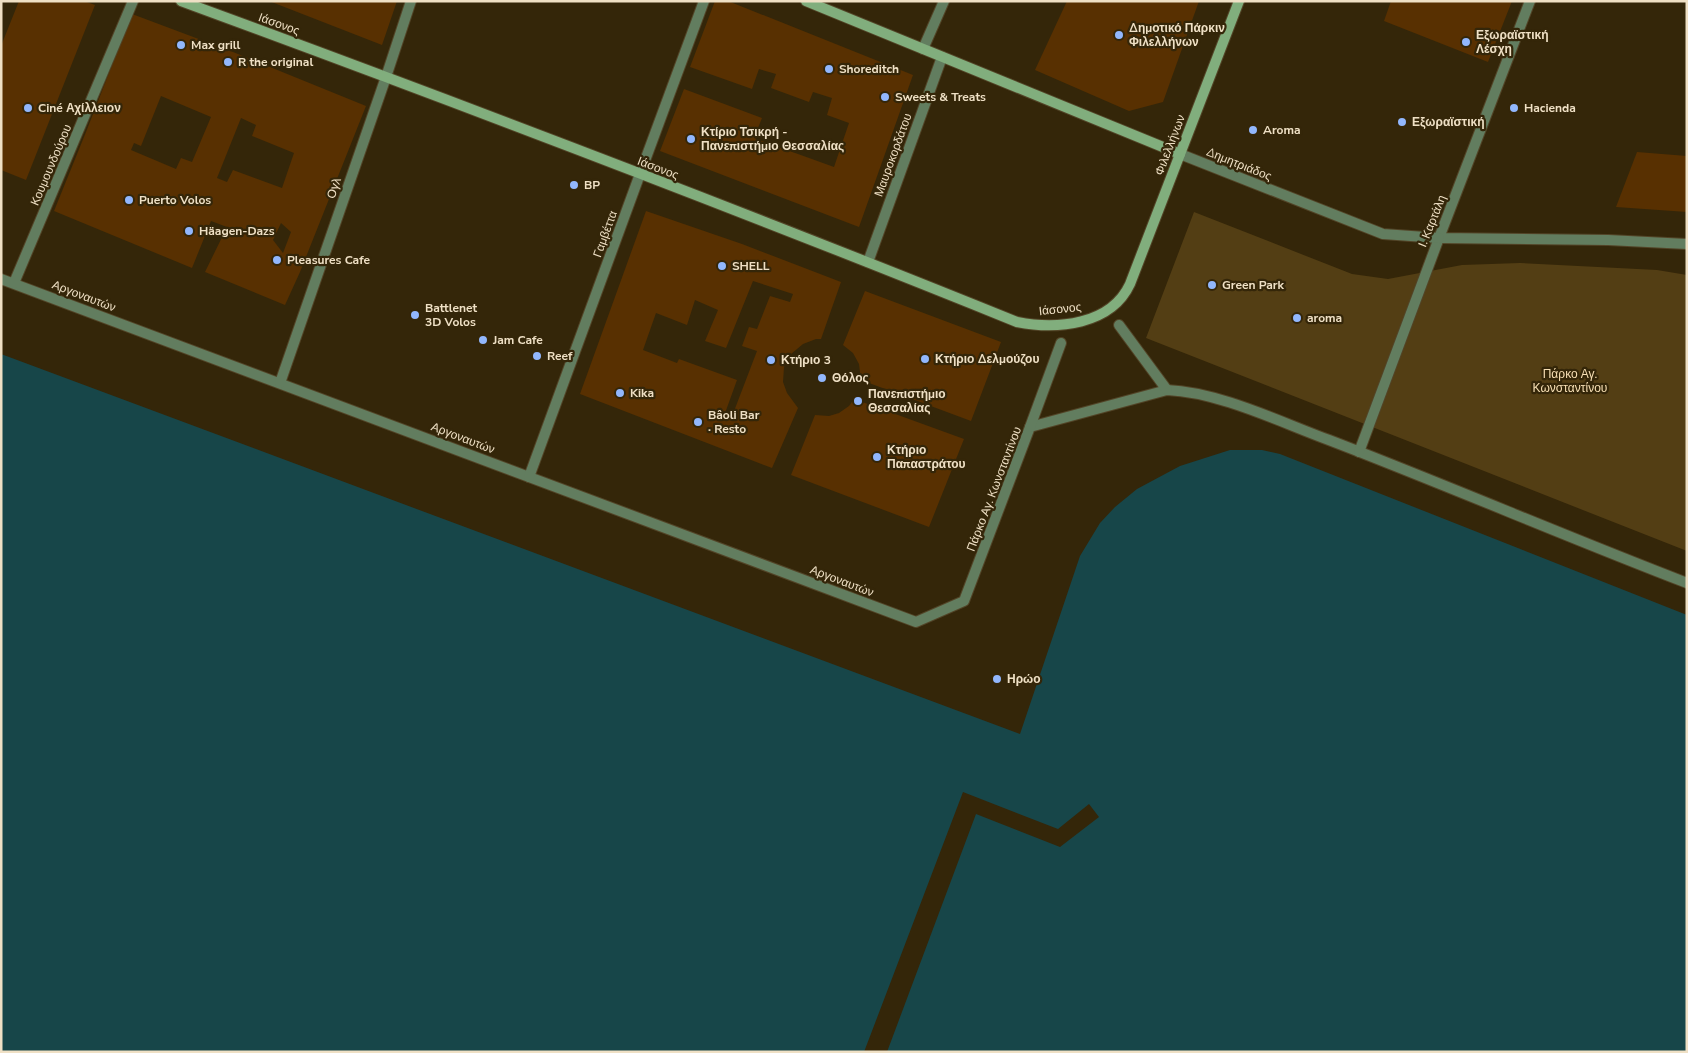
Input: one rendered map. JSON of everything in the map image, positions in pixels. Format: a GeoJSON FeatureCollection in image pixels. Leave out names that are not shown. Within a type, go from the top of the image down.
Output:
{"type":"FeatureCollection","features":[{"type":"Feature","properties":{"kind":"main road","name":"Ιάσονος"},"geometry":{"type":"LineString","coordinates":[[182,1],[640,174],[1017,322],[1039,325],[1060,324],[1088,319],[1111,309],[1124,297]]}},
{"type":"Feature","properties":{"kind":"main road","name":"Δημητριάδος"},"geometry":{"type":"LineString","coordinates":[[806,1],[1180,154]]}},
{"type":"Feature","properties":{"kind":"main road","name":"Φιλελλήνων"},"geometry":{"type":"LineString","coordinates":[[1124,297],[1238,1]]}},
{"type":"Feature","properties":{"kind":"street","name":"Κουμουνδούρου"},"geometry":{"type":"LineString","coordinates":[[14,283],[133,1]]}},
{"type":"Feature","properties":{"kind":"street","name":"Ογλ"},"geometry":{"type":"LineString","coordinates":[[280,383],[411,1]]}},
{"type":"Feature","properties":{"kind":"street","name":"Γαμβέττα"},"geometry":{"type":"LineString","coordinates":[[530,477],[704,1]]}},
{"type":"Feature","properties":{"kind":"street"},"geometry":{"type":"LineString","coordinates":[[923,50],[944,1]]}},
{"type":"Feature","properties":{"kind":"street","name":"Ι. Καρτάλη"},"geometry":{"type":"LineString","coordinates":[[1360,452],[1439,238],[1530,1]]}},
{"type":"Feature","properties":{"kind":"street","name":"Μαυροκορδάτου"},"geometry":{"type":"LineString","coordinates":[[868,262],[942,57]]}},
{"type":"Feature","properties":{"kind":"street","name":"Δημητριάδος"},"geometry":{"type":"LineString","coordinates":[[1180,154],[1383,234],[1439,238],[1608,240],[1687,244]]}},
{"type":"Feature","properties":{"kind":"street","name":"Αργοναυτών"},"geometry":{"type":"LineString","coordinates":[[1,278],[916,622]]}},
{"type":"Feature","properties":{"kind":"street"},"geometry":{"type":"LineString","coordinates":[[1118,325],[1167,390]]}},
{"type":"Feature","properties":{"kind":"street"},"geometry":{"type":"LineString","coordinates":[[1030,427],[1061,342]]}},
{"type":"Feature","properties":{"kind":"street","name":"Πάρκο Αγ. Κωνσταντίνου"},"geometry":{"type":"LineString","coordinates":[[916,622],[964,601],[1030,427],[1167,390],[1188,391],[1233,404],[1360,452],[1687,583]]}},
{"type":"Feature","properties":{"kind":"green space","name":"Πάρκο Αγ. Κωνσταντίνου"},"geometry":{"type":"Polygon","coordinates":[[[1194,212],[1352,274],[1388,279],[1462,265],[1520,263],[1657,270],[1687,275],[1687,551],[1146,338],[1194,212]]]}},
{"type":"Feature","properties":{"kind":"water"},"geometry":{"type":"Polygon","coordinates":[[[1,354],[1020,734],[1080,556],[1100,523],[1115,507],[1137,489],[1180,466],[1230,450],[1262,450],[1280,454],[1687,615],[1687,1052],[1,1052],[1,354]]]}},
{"type":"Feature","properties":{"kind":"pier"},"geometry":{"type":"Polygon","coordinates":[[[963,792],[1058,829],[1089,804],[1099,817],[1060,847],[976,814],[887,1052],[864,1052],[963,792]]]}},
{"type":"Feature","properties":{"kind":"building","name":"Ciné Αχίλλειον"},"geometry":{"type":"Polygon","coordinates":[[[19,1],[84,1],[95,5],[26,180],[1,170],[1,46],[19,1]]]}},
{"type":"Feature","properties":{"kind":"building"},"geometry":{"type":"Polygon","coordinates":[[[269,1],[397,1],[382,45],[269,1]]]}},
{"type":"Feature","properties":{"kind":"building"},"geometry":{"type":"Polygon","coordinates":[[[715,1],[728,1],[913,75],[859,227],[660,151],[684,89],[762,118],[754,138],[834,167],[849,123],[827,115],[832,98],[813,92],[809,102],[771,88],[776,74],[759,69],[752,89],[690,67],[715,1]]]}},
{"type":"Feature","properties":{"kind":"building","name":"Δημοτικό Πάρκιν Φιλελλήνων"},"geometry":{"type":"Polygon","coordinates":[[[1067,1],[1199,1],[1163,102],[1129,111],[1035,70],[1067,1]]]}},
{"type":"Feature","properties":{"kind":"building","name":"Εξωραϊστική Λέσχη"},"geometry":{"type":"Polygon","coordinates":[[[1391,1],[1512,1],[1488,62],[1384,21],[1391,1]]]}},
{"type":"Feature","properties":{"kind":"building"},"geometry":{"type":"Polygon","coordinates":[[[132,14],[228,50],[366,106],[285,305],[205,272],[227,227],[211,221],[192,268],[54,211],[132,14]],[[161,96],[141,146],[134,143],[131,150],[176,169],[181,158],[192,162],[211,117],[161,96]],[[241,118],[217,178],[227,182],[233,170],[282,188],[294,153],[252,136],[256,125],[241,118]],[[281,223],[273,240],[283,253],[291,232],[281,223]]]}},
{"type":"Feature","properties":{"kind":"building"},"geometry":{"type":"Polygon","coordinates":[[[1637,152],[1687,156],[1687,212],[1616,207],[1637,152]]]}},
{"type":"Feature","properties":{"kind":"building"},"geometry":{"type":"Polygon","coordinates":[[[646,211],[742,244],[841,282],[821,339],[803,344],[791,354],[784,367],[783,382],[787,393],[798,408],[772,468],[580,394],[646,211]],[[753,281],[726,348],[705,341],[718,310],[695,300],[687,325],[656,313],[643,350],[677,363],[679,359],[737,380],[724,416],[731,419],[757,351],[742,346],[749,327],[757,329],[770,296],[790,302],[793,294],[753,281]]]}},
{"type":"Feature","properties":{"kind":"building","name":"Κτήριο Δελμούζου"},"geometry":{"type":"Polygon","coordinates":[[[865,291],[1001,342],[971,421],[861,380],[859,364],[853,353],[843,345],[865,291]]]}},
{"type":"Feature","properties":{"kind":"building","name":"Κτήριο Παπαστράτου"},"geometry":{"type":"Polygon","coordinates":[[[854,399],[964,439],[929,527],[791,475],[815,415],[829,416],[839,413],[849,406],[854,399]]]}},
{"type":"Feature","properties":{"kind":"place","name":"Δημοτικό Πάρκιν Φιλελλήνων"},"geometry":{"type":"Point","coordinates":[1119,35]}},
{"type":"Feature","properties":{"kind":"place","name":"Εξωραϊστική Λέσχη"},"geometry":{"type":"Point","coordinates":[1466,42]}},
{"type":"Feature","properties":{"kind":"place","name":"Max grill"},"geometry":{"type":"Point","coordinates":[181,45]}},
{"type":"Feature","properties":{"kind":"place","name":"R the original"},"geometry":{"type":"Point","coordinates":[228,62]}},
{"type":"Feature","properties":{"kind":"place","name":"Shoreditch"},"geometry":{"type":"Point","coordinates":[829,69]}},
{"type":"Feature","properties":{"kind":"place","name":"Sweets & Treats"},"geometry":{"type":"Point","coordinates":[885,97]}},
{"type":"Feature","properties":{"kind":"place","name":"Ciné Αχίλλειον"},"geometry":{"type":"Point","coordinates":[28,108]}},
{"type":"Feature","properties":{"kind":"place","name":"Hacienda"},"geometry":{"type":"Point","coordinates":[1514,108]}},
{"type":"Feature","properties":{"kind":"place","name":"Εξωραϊστική"},"geometry":{"type":"Point","coordinates":[1402,122]}},
{"type":"Feature","properties":{"kind":"place","name":"Aroma"},"geometry":{"type":"Point","coordinates":[1253,130]}},
{"type":"Feature","properties":{"kind":"place","name":"Κτίριο Τσικρή - Πανεπιστήμιο Θεσσαλίας"},"geometry":{"type":"Point","coordinates":[691,139]}},
{"type":"Feature","properties":{"kind":"place","name":"BP"},"geometry":{"type":"Point","coordinates":[574,185]}},
{"type":"Feature","properties":{"kind":"place","name":"Puerto Volos"},"geometry":{"type":"Point","coordinates":[129,200]}},
{"type":"Feature","properties":{"kind":"place","name":"Häagen-Dazs"},"geometry":{"type":"Point","coordinates":[189,231]}},
{"type":"Feature","properties":{"kind":"place","name":"Pleasures Cafe"},"geometry":{"type":"Point","coordinates":[277,260]}},
{"type":"Feature","properties":{"kind":"place","name":"SHELL"},"geometry":{"type":"Point","coordinates":[722,266]}},
{"type":"Feature","properties":{"kind":"place","name":"Green Park"},"geometry":{"type":"Point","coordinates":[1212,285]}},
{"type":"Feature","properties":{"kind":"place","name":"Battlenet 3D Volos"},"geometry":{"type":"Point","coordinates":[415,315]}},
{"type":"Feature","properties":{"kind":"place","name":"aroma"},"geometry":{"type":"Point","coordinates":[1297,318]}},
{"type":"Feature","properties":{"kind":"place","name":"Jam Cafe"},"geometry":{"type":"Point","coordinates":[483,340]}},
{"type":"Feature","properties":{"kind":"place","name":"Reef"},"geometry":{"type":"Point","coordinates":[537,356]}},
{"type":"Feature","properties":{"kind":"place","name":"Κτήριο Δελμούζου"},"geometry":{"type":"Point","coordinates":[925,359]}},
{"type":"Feature","properties":{"kind":"place","name":"Κτήριο 3"},"geometry":{"type":"Point","coordinates":[771,360]}},
{"type":"Feature","properties":{"kind":"place","name":"Θόλος"},"geometry":{"type":"Point","coordinates":[822,378]}},
{"type":"Feature","properties":{"kind":"place","name":"Kika"},"geometry":{"type":"Point","coordinates":[620,393]}},
{"type":"Feature","properties":{"kind":"place","name":"Πανεπιστήμιο Θεσσαλίας"},"geometry":{"type":"Point","coordinates":[858,401]}},
{"type":"Feature","properties":{"kind":"place","name":"Bâoli Bar · Resto"},"geometry":{"type":"Point","coordinates":[698,422]}},
{"type":"Feature","properties":{"kind":"place","name":"Κτήριο Παπαστράτου"},"geometry":{"type":"Point","coordinates":[877,457]}},
{"type":"Feature","properties":{"kind":"place","name":"Ηρώο"},"geometry":{"type":"Point","coordinates":[997,679]}}]}
